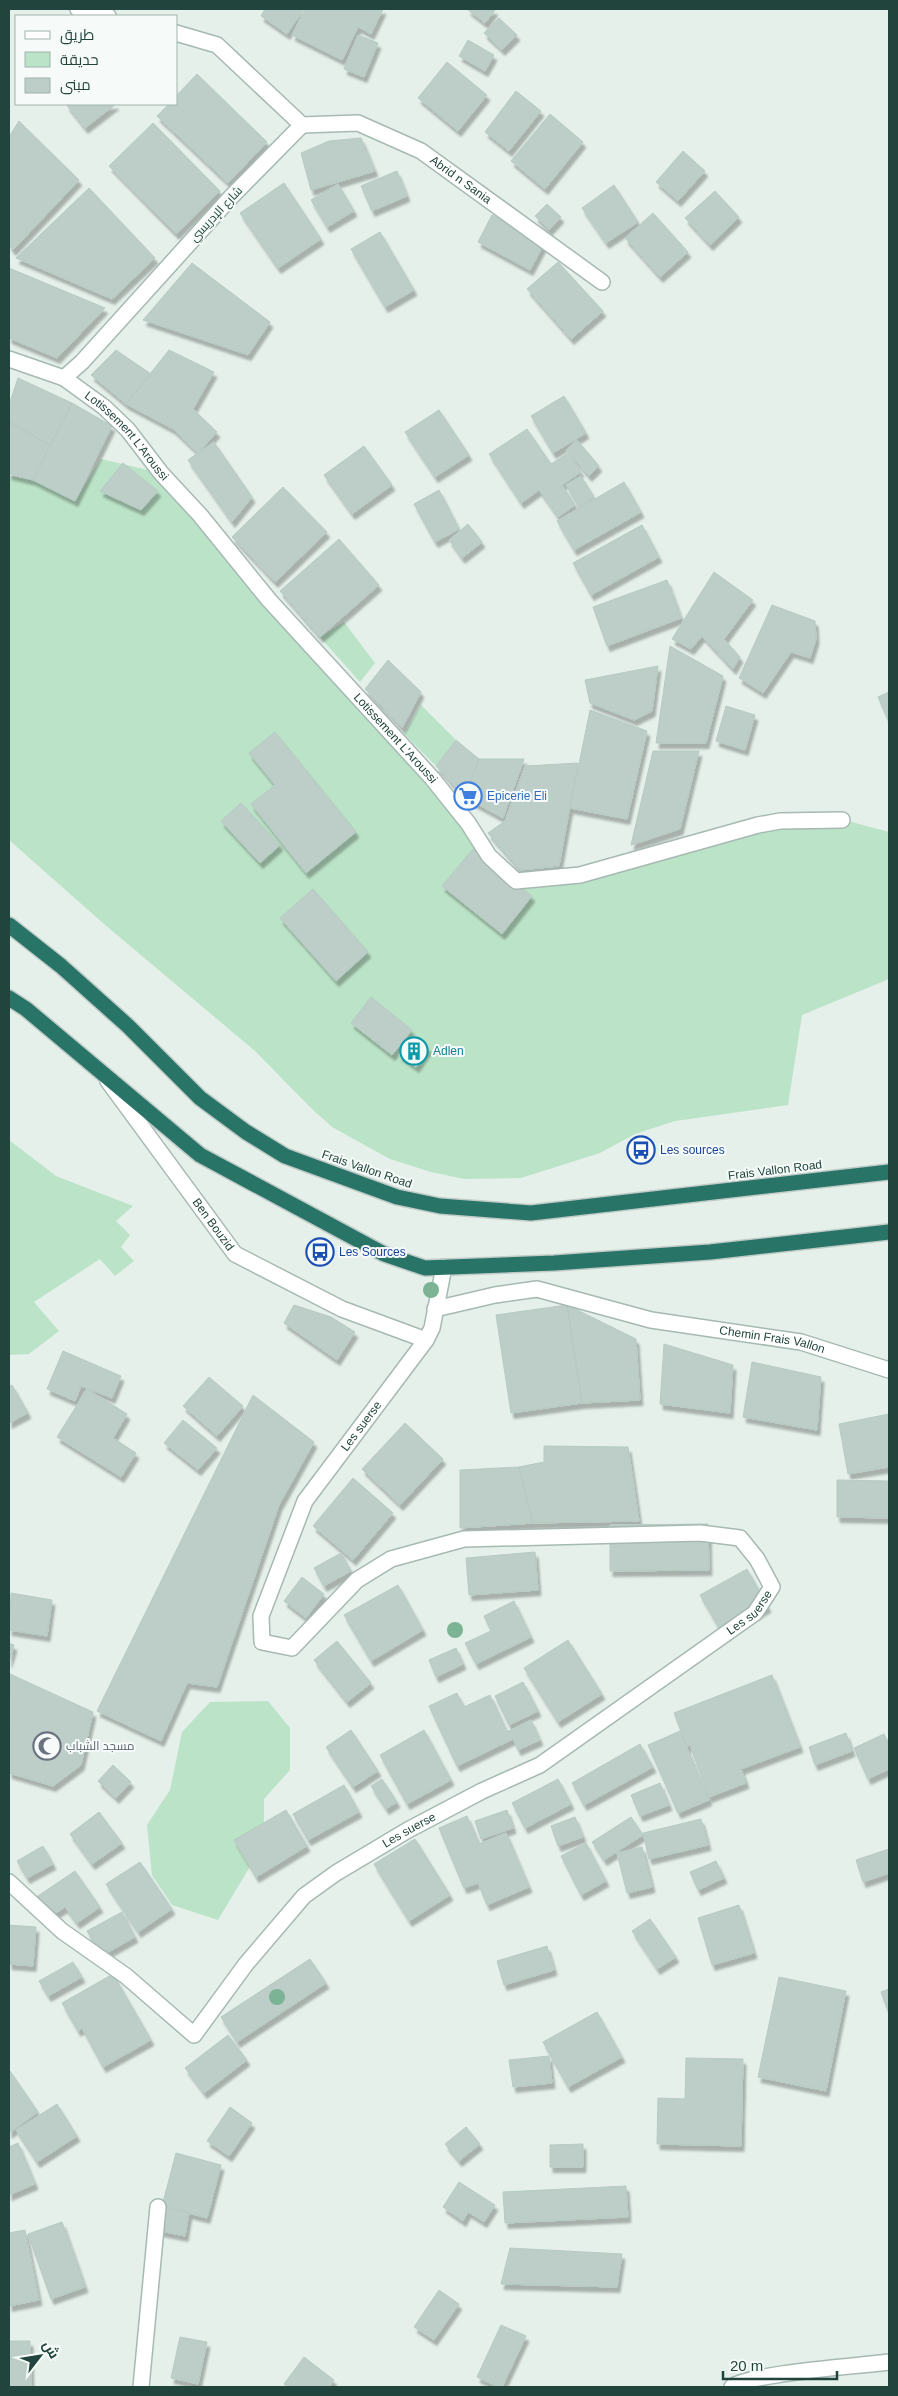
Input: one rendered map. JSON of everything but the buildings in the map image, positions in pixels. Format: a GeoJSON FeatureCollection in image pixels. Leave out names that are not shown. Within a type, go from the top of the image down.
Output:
{"type":"FeatureCollection","features":[{"type":"Feature","properties":{"kind":"highway","name":"Frais Vallon Road"},"geometry":{"type":"LineString","coordinates":[[9,925],[61,966],[128,1026],[200,1098],[246,1132],[285,1156],[397,1197],[440,1206],[531,1213],[889,1172]]}},
{"type":"Feature","properties":{"kind":"highway"},"geometry":{"type":"LineString","coordinates":[[9,998],[26,1009],[200,1155],[384,1254],[425,1268],[554,1263],[710,1252],[889,1232]]}},
{"type":"Feature","properties":{"kind":"street"},"geometry":{"type":"LineString","coordinates":[[78,9],[104,15]]}},
{"type":"Feature","properties":{"kind":"street"},"geometry":{"type":"LineString","coordinates":[[178,34],[217,45],[302,125]]}},
{"type":"Feature","properties":{"kind":"street","name":"Abrid n Sania"},"geometry":{"type":"LineString","coordinates":[[302,125],[358,123],[420,151],[602,282]]}},
{"type":"Feature","properties":{"kind":"street","name":"شارع الإدريسي"},"geometry":{"type":"LineString","coordinates":[[64,378],[82,362],[232,196],[302,125]]}},
{"type":"Feature","properties":{"kind":"street"},"geometry":{"type":"LineString","coordinates":[[9,359],[64,378]]}},
{"type":"Feature","properties":{"kind":"street","name":"Lotissement L'Aroussi"},"geometry":{"type":"LineString","coordinates":[[64,378],[110,412],[128,430],[161,474],[200,515],[269,600],[432,778],[468,823],[489,856],[516,881],[580,876],[758,825],[780,821],[842,820]]}},
{"type":"Feature","properties":{"kind":"street","name":"Ben Bouzid"},"geometry":{"type":"LineString","coordinates":[[102,1074],[235,1254],[342,1309],[426,1340]]}},
{"type":"Feature","properties":{"kind":"street","name":"Les suerse"},"geometry":{"type":"LineString","coordinates":[[9,1882],[62,1931],[126,1976],[194,2035],[246,1964],[304,1896],[336,1873],[408,1830],[482,1791],[540,1765],[755,1613],[772,1587],[757,1559],[740,1538],[700,1533],[464,1539],[391,1559],[357,1580],[292,1648],[262,1642],[261,1616],[305,1501],[426,1340],[432,1328],[444,1267]]}},
{"type":"Feature","properties":{"kind":"street","name":"Chemin Frais Vallon"},"geometry":{"type":"LineString","coordinates":[[435,1309],[495,1295],[537,1289],[651,1320],[801,1342],[889,1370]]}},
{"type":"Feature","properties":{"kind":"street"},"geometry":{"type":"LineString","coordinates":[[140,2387],[158,2207]]}},
{"type":"Feature","properties":{"kind":"street"},"geometry":{"type":"LineString","coordinates":[[732,2387],[737,2383],[772,2376],[889,2362]]}},
{"type":"Feature","properties":{"kind":"green space"},"geometry":{"type":"Polygon","coordinates":[[[101,459],[161,473],[506,873],[563,878],[764,824],[848,821],[889,832],[889,979],[802,1015],[788,1105],[675,1121],[635,1134],[600,1153],[521,1178],[464,1179],[431,1172],[390,1159],[332,1127],[255,1051],[104,924],[9,840],[9,476],[33,480],[75,501],[101,459]]]}},
{"type":"Feature","properties":{"kind":"green space"},"geometry":{"type":"Polygon","coordinates":[[[344,622],[375,663],[360,682],[320,637],[344,622]]]}},
{"type":"Feature","properties":{"kind":"green space"},"geometry":{"type":"Polygon","coordinates":[[[421,705],[456,740],[436,766],[404,734],[421,705]]]}},
{"type":"Feature","properties":{"kind":"green space"},"geometry":{"type":"Polygon","coordinates":[[[9,1140],[56,1176],[133,1206],[116,1221],[130,1235],[121,1247],[134,1261],[115,1276],[100,1259],[34,1302],[59,1331],[29,1354],[9,1355],[9,1140]]]}},
{"type":"Feature","properties":{"kind":"green space"},"geometry":{"type":"Polygon","coordinates":[[[268,1701],[290,1728],[290,1770],[264,1799],[264,1843],[218,1920],[172,1905],[152,1875],[147,1825],[170,1790],[182,1732],[210,1702],[268,1701]]]}},
{"type":"Feature","properties":{"kind":"place","name":"Epicerie Eli"},"geometry":{"type":"Point","coordinates":[468,796]}},
{"type":"Feature","properties":{"kind":"place","name":"Adlen"},"geometry":{"type":"Point","coordinates":[414,1051]}},
{"type":"Feature","properties":{"kind":"place","name":"Les sources"},"geometry":{"type":"Point","coordinates":[641,1150]}},
{"type":"Feature","properties":{"kind":"place","name":"Les Sources"},"geometry":{"type":"Point","coordinates":[320,1252]}},
{"type":"Feature","properties":{"kind":"place","name":"مسجد الشباب"},"geometry":{"type":"Point","coordinates":[47,1746]}}]}
